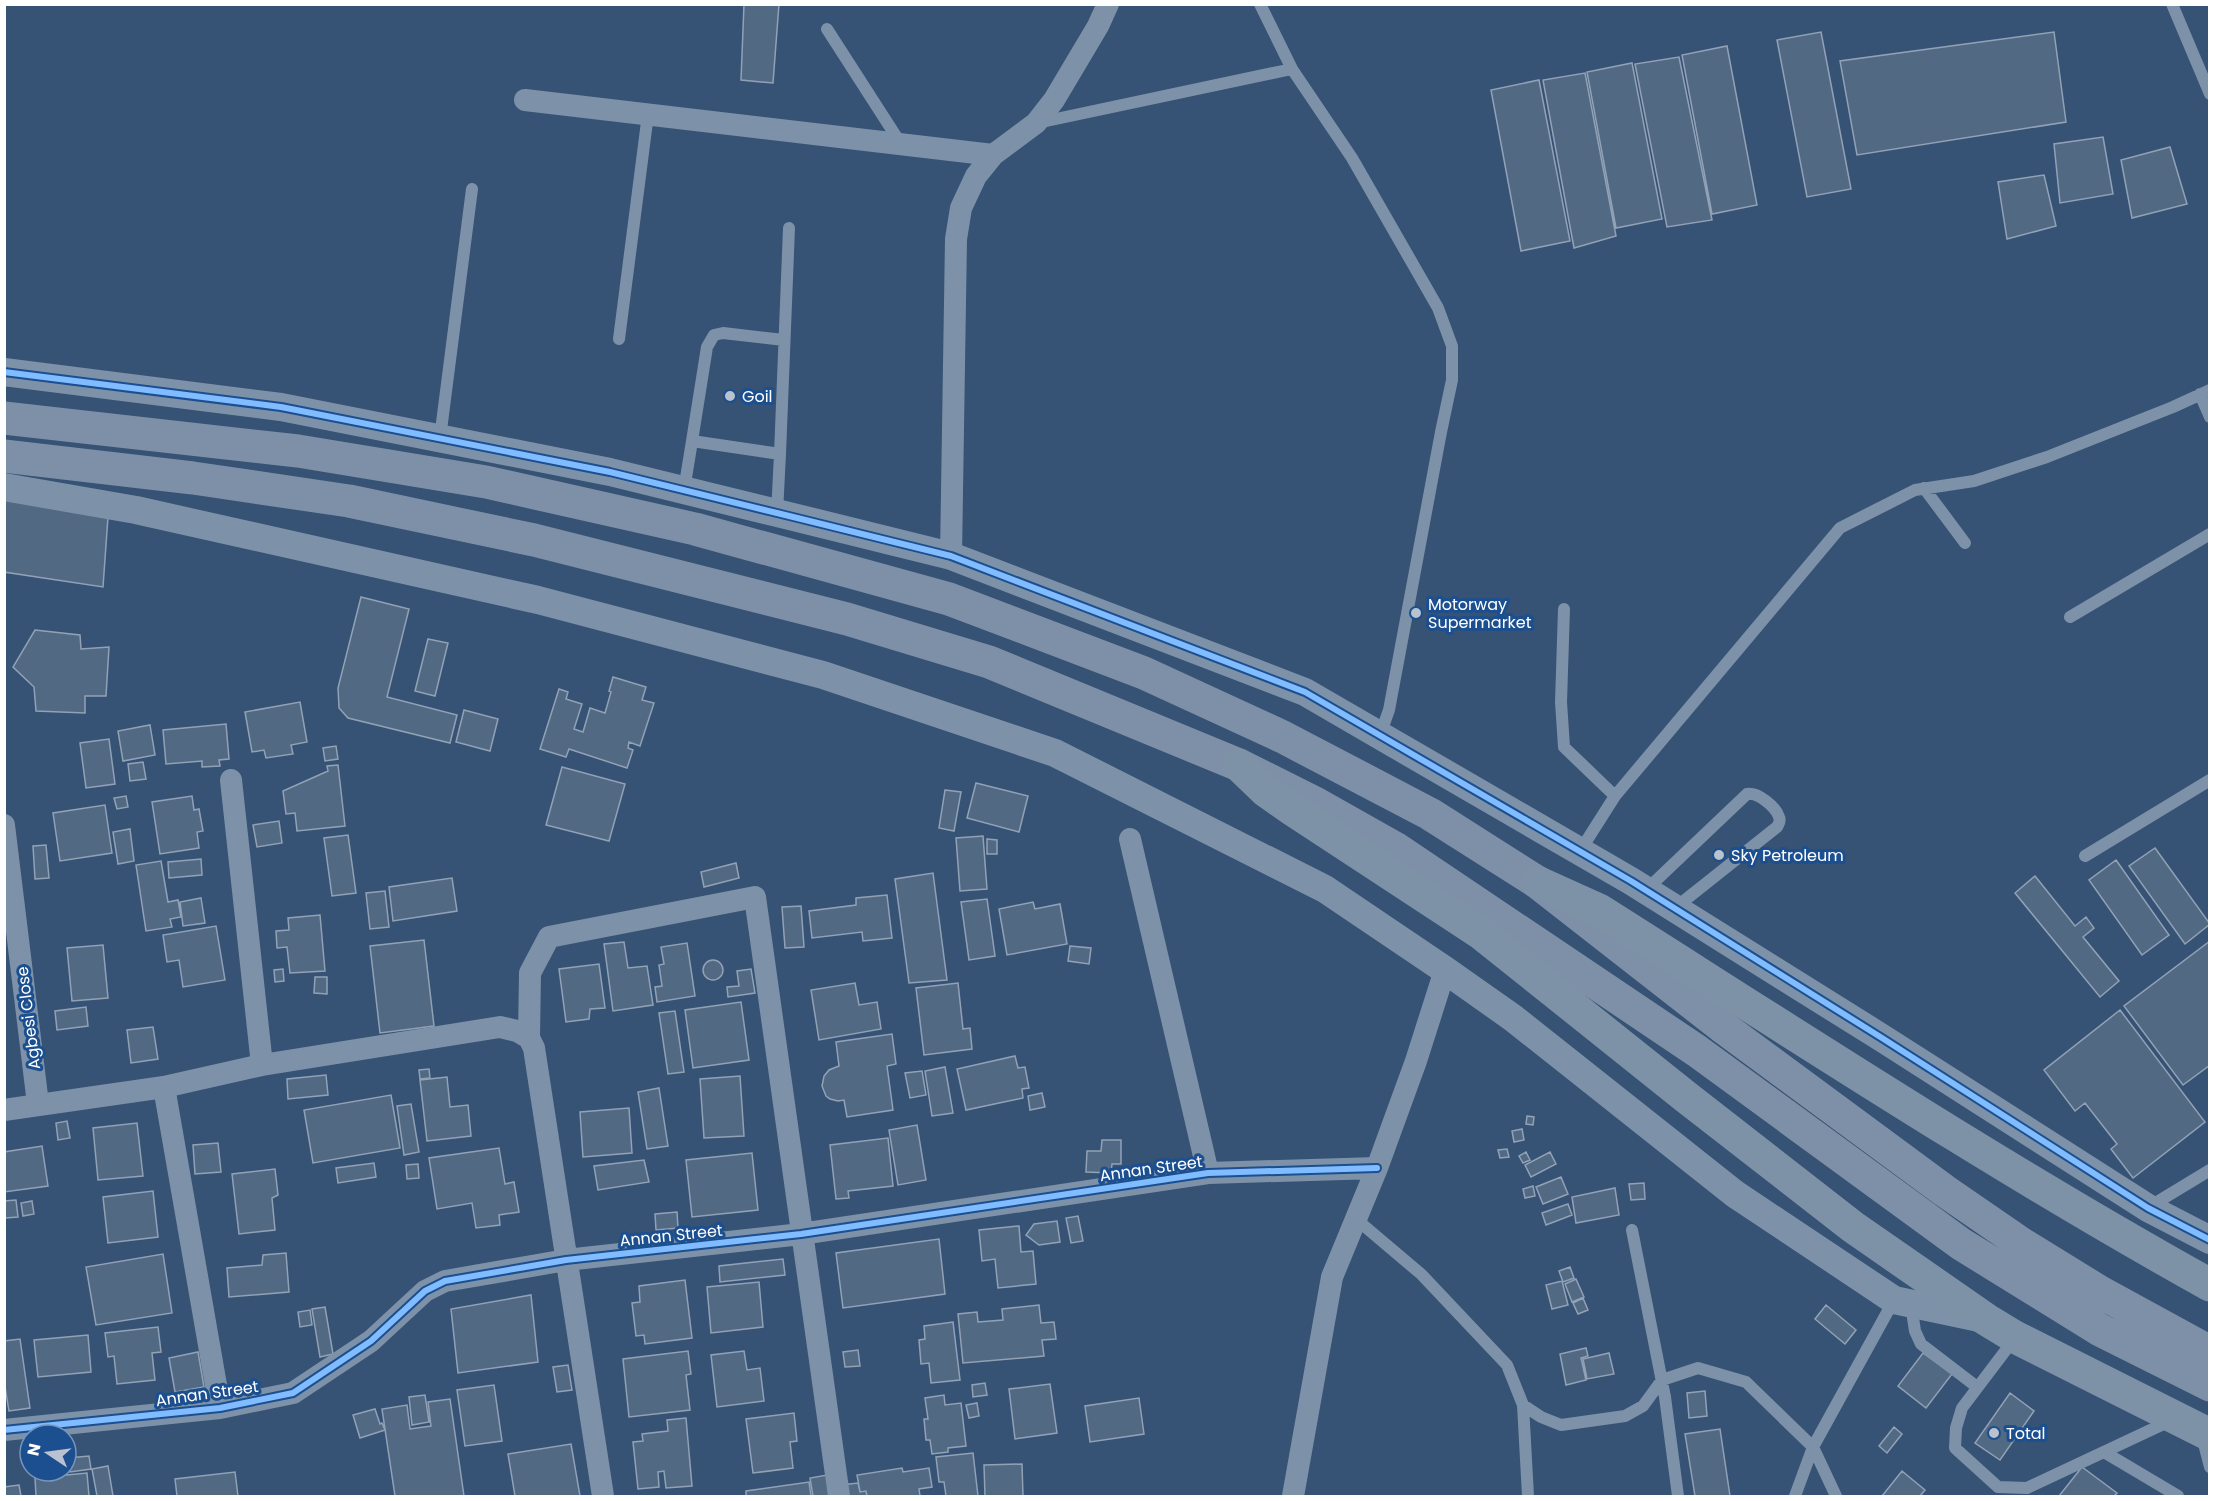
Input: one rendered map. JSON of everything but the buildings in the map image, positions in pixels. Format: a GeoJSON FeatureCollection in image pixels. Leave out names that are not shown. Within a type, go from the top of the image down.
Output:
{"type":"FeatureCollection","features":[{"type":"Feature","properties":{"kind":"highway"},"geometry":{"type":"LineString","coordinates":[[4,418],[298,451],[486,482],[694,529],[950,599],[1144,673],[1283,737],[1430,814],[1537,882],[1724,1028],[1945,1191],[2022,1244],[2100,1292],[2210,1352]]}},
{"type":"Feature","properties":{"kind":"highway"},"geometry":{"type":"LineString","coordinates":[[4,456],[194,478],[350,501],[546,543],[847,619],[989,662],[1239,765],[1317,804],[1395,848],[1697,1051],[1961,1245],[2100,1330],[2210,1385]]}},
{"type":"Feature","properties":{"kind":"highway"},"geometry":{"type":"LineString","coordinates":[[1239,765],[1266,791],[1293,810],[1482,934],[1852,1227],[2015,1337],[2195,1428]]}},
{"type":"Feature","properties":{"kind":"highway"},"geometry":{"type":"LineString","coordinates":[[1537,882],[1599,910],[1960,1139],[2210,1286]]}},
{"type":"Feature","properties":{"kind":"street"},"geometry":{"type":"LineString","coordinates":[[951,556],[956,239],[961,208],[976,176],[993,155],[1036,123],[1054,100],[1098,26],[1108,4]]}},
{"type":"Feature","properties":{"kind":"street"},"geometry":{"type":"LineString","coordinates":[[525,100],[993,155]]}},
{"type":"Feature","properties":{"kind":"street"},"geometry":{"type":"LineString","coordinates":[[4,372],[281,407],[610,472],[684,490],[951,556],[1305,692],[1646,890],[2148,1208],[2210,1240]]}},
{"type":"Feature","properties":{"kind":"street"},"geometry":{"type":"LineString","coordinates":[[4,487],[136,510],[538,600],[823,675],[1055,753],[1325,889],[1513,1018],[1735,1194],[1902,1302],[1987,1320]]}},
{"type":"Feature","properties":{"kind":"street"},"geometry":{"type":"LineString","coordinates":[[231,780],[262,1065]]}},
{"type":"Feature","properties":{"kind":"street","name":"Agbesi Close"},"geometry":{"type":"LineString","coordinates":[[4,825],[38,1104]]}},
{"type":"Feature","properties":{"kind":"street"},"geometry":{"type":"LineString","coordinates":[[1130,839],[1208,1173]]}},
{"type":"Feature","properties":{"kind":"street"},"geometry":{"type":"LineString","coordinates":[[603,1497],[534,1048],[529,1038],[530,973],[549,937],[755,897],[839,1497]]}},
{"type":"Feature","properties":{"kind":"street"},"geometry":{"type":"LineString","coordinates":[[1293,1497],[1332,1277],[1377,1168],[1416,1061],[1445,970]]}},
{"type":"Feature","properties":{"kind":"street"},"geometry":{"type":"LineString","coordinates":[[4,1110],[164,1087],[262,1065],[500,1027],[517,1031],[529,1038]]}},
{"type":"Feature","properties":{"kind":"street"},"geometry":{"type":"LineString","coordinates":[[164,1087],[220,1408]]}},
{"type":"Feature","properties":{"kind":"street","name":"Annan Street"},"geometry":{"type":"LineString","coordinates":[[4,1430],[220,1408],[293,1393],[371,1341],[425,1291],[446,1281],[566,1260],[801,1234],[1208,1173],[1377,1168]]}},
{"type":"Feature","properties":{"kind":"lane"},"geometry":{"type":"LineString","coordinates":[[1260,4],[1292,69],[1352,158],[1438,308],[1452,346],[1452,380],[1389,710],[1380,736]]}},
{"type":"Feature","properties":{"kind":"lane"},"geometry":{"type":"LineString","coordinates":[[2172,4],[2210,94]]}},
{"type":"Feature","properties":{"kind":"lane"},"geometry":{"type":"LineString","coordinates":[[827,29],[901,144]]}},
{"type":"Feature","properties":{"kind":"lane"},"geometry":{"type":"LineString","coordinates":[[1036,123],[1292,69]]}},
{"type":"Feature","properties":{"kind":"lane"},"geometry":{"type":"LineString","coordinates":[[619,339],[648,114]]}},
{"type":"Feature","properties":{"kind":"lane"},"geometry":{"type":"LineString","coordinates":[[440,438],[472,189]]}},
{"type":"Feature","properties":{"kind":"lane"},"geometry":{"type":"LineString","coordinates":[[777,513],[789,228]]}},
{"type":"Feature","properties":{"kind":"lane"},"geometry":{"type":"LineString","coordinates":[[684,490],[707,347],[714,335],[723,333],[784,340]]}},
{"type":"Feature","properties":{"kind":"lane"},"geometry":{"type":"LineString","coordinates":[[1580,852],[1615,796],[1840,528],[1915,490],[1974,481],[2047,457],[2205,392],[2210,417]]}},
{"type":"Feature","properties":{"kind":"lane"},"geometry":{"type":"LineString","coordinates":[[692,441],[780,454]]}},
{"type":"Feature","properties":{"kind":"lane"},"geometry":{"type":"LineString","coordinates":[[1924,488],[1965,543]]}},
{"type":"Feature","properties":{"kind":"lane"},"geometry":{"type":"LineString","coordinates":[[2070,617],[2210,534]]}},
{"type":"Feature","properties":{"kind":"lane"},"geometry":{"type":"LineString","coordinates":[[1564,609],[1561,702],[1564,747],[1615,796]]}},
{"type":"Feature","properties":{"kind":"lane"},"geometry":{"type":"LineString","coordinates":[[2085,856],[2210,780]]}},
{"type":"Feature","properties":{"kind":"lane"},"geometry":{"type":"LineString","coordinates":[[1646,890],[1747,794],[1760,795],[1779,816],[1780,821],[1777,827],[1675,908]]}},
{"type":"Feature","properties":{"kind":"lane"},"geometry":{"type":"LineString","coordinates":[[2148,1208],[2210,1170]]}},
{"type":"Feature","properties":{"kind":"lane"},"geometry":{"type":"LineString","coordinates":[[1356,1219],[1421,1274],[1507,1365],[1523,1405],[1528,1497]]}},
{"type":"Feature","properties":{"kind":"lane"},"geometry":{"type":"LineString","coordinates":[[1632,1230],[1662,1380],[1678,1497]]}},
{"type":"Feature","properties":{"kind":"lane"},"geometry":{"type":"LineString","coordinates":[[1902,1302],[1921,1344],[1977,1387]]}},
{"type":"Feature","properties":{"kind":"lane"},"geometry":{"type":"LineString","coordinates":[[1795,1497],[1813,1448],[1902,1302]]}},
{"type":"Feature","properties":{"kind":"lane"},"geometry":{"type":"LineString","coordinates":[[2015,1337],[1962,1408],[1956,1428],[1956,1448],[1998,1487],[2027,1488],[2104,1452],[2195,1428],[2210,1467]]}},
{"type":"Feature","properties":{"kind":"lane"},"geometry":{"type":"LineString","coordinates":[[1523,1405],[1541,1417],[1561,1425],[1625,1416],[1643,1406],[1662,1380],[1698,1368],[1746,1382],[1813,1448],[1836,1497]]}},
{"type":"Feature","properties":{"kind":"lane"},"geometry":{"type":"LineString","coordinates":[[2104,1452],[2178,1497]]}},
{"type":"Feature","properties":{"kind":"cycle path"},"geometry":{"type":"LineString","coordinates":[[4,372],[281,407],[610,472],[777,513],[951,556],[1305,692],[1631,881],[2148,1208],[2210,1240]]}},
{"type":"Feature","properties":{"kind":"cycle path"},"geometry":{"type":"LineString","coordinates":[[4,1430],[220,1408],[293,1393],[371,1341],[425,1291],[445,1281],[566,1260],[801,1234],[1208,1173],[1377,1168]]}},
{"type":"Feature","properties":{"kind":"place","name":"Goil"},"geometry":{"type":"Point","coordinates":[730,396]}},
{"type":"Feature","properties":{"kind":"place","name":"Motorway Supermarket"},"geometry":{"type":"Point","coordinates":[1416,613]}},
{"type":"Feature","properties":{"kind":"place","name":"Sky Petroleum"},"geometry":{"type":"Point","coordinates":[1719,855]}},
{"type":"Feature","properties":{"kind":"place","name":"Total"},"geometry":{"type":"Point","coordinates":[1994,1433]}}]}
